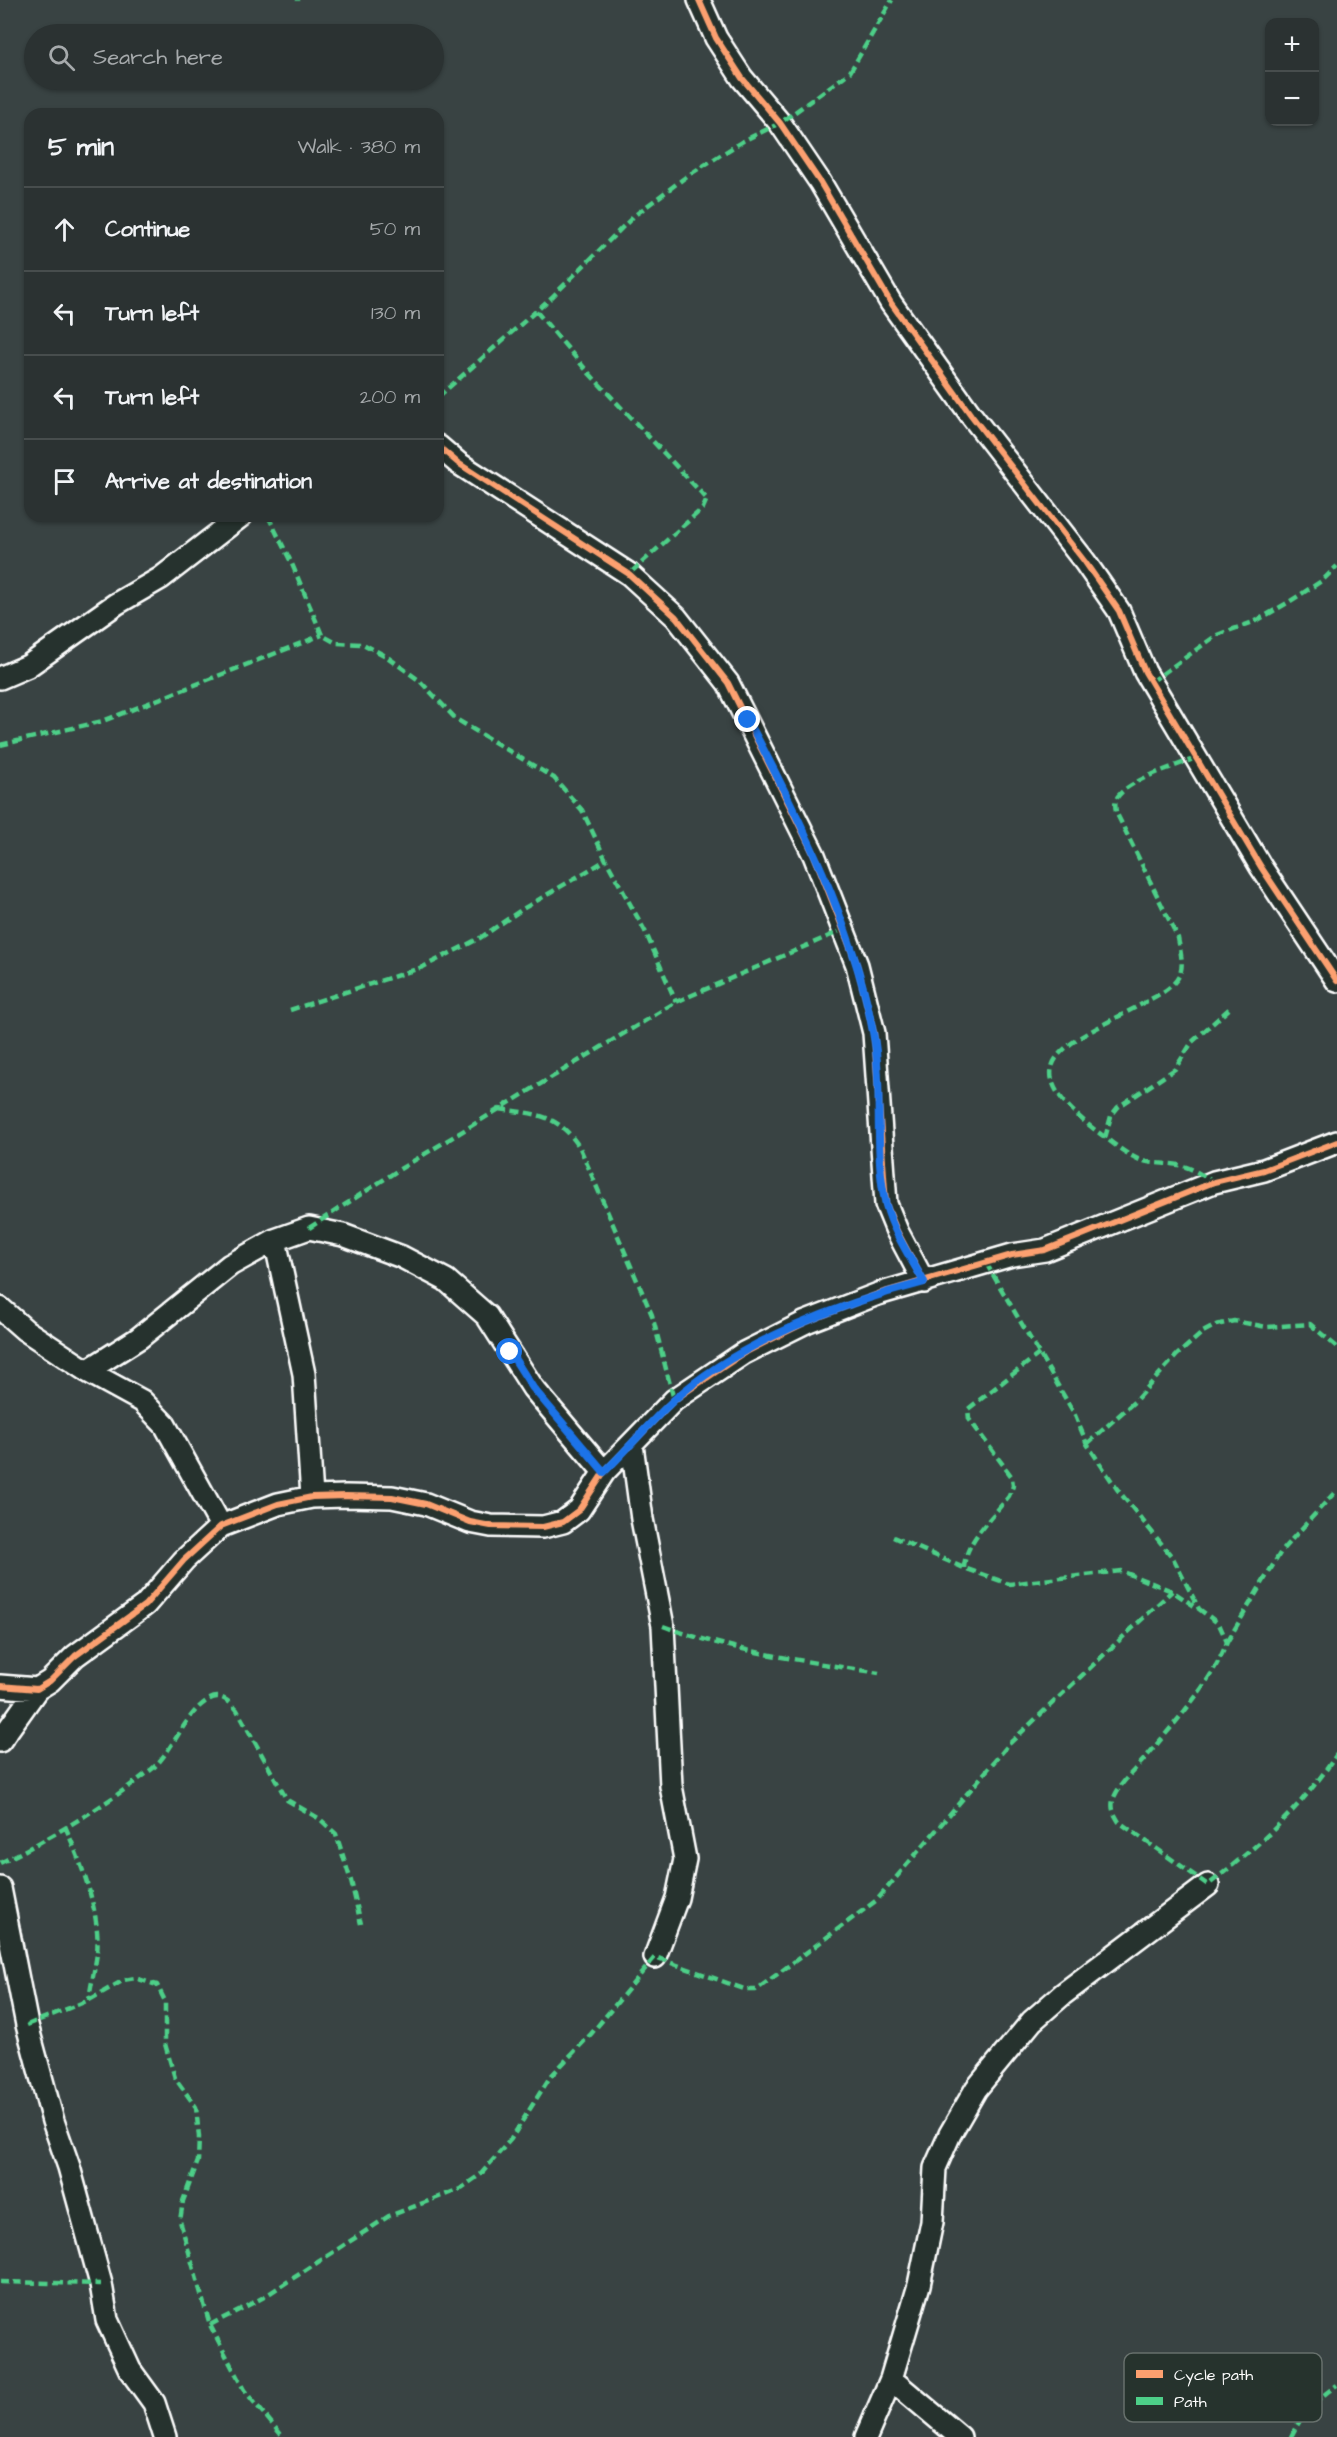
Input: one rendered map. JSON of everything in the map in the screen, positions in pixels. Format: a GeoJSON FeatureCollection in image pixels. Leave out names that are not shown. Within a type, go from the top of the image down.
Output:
{"type":"FeatureCollection","features":[{"type":"Feature","properties":{"kind":"street"},"geometry":{"type":"LineString","coordinates":[[699,0],[716,38],[742,78],[780,123],[820,182],[891,303],[972,416],[1085,562],[1119,611],[1145,672],[1261,867],[1337,981]]}},
{"type":"Feature","properties":{"kind":"street"},"geometry":{"type":"LineString","coordinates":[[444,451],[458,463],[628,574],[676,617],[728,683],[814,855],[857,965],[874,1033],[886,1204],[897,1231],[924,1282]]}},
{"type":"Feature","properties":{"kind":"street"},"geometry":{"type":"LineString","coordinates":[[0,678],[28,666],[107,610],[161,578],[233,522]]}},
{"type":"Feature","properties":{"kind":"street"},"geometry":{"type":"LineString","coordinates":[[0,1741],[37,1689],[50,1681],[75,1656],[145,1605],[184,1560],[221,1526],[278,1504],[312,1497],[392,1497],[426,1504],[470,1522],[491,1526],[543,1527],[563,1522],[579,1510],[604,1472],[674,1400],[744,1353],[836,1308],[1012,1255],[1045,1250],[1214,1182],[1264,1170],[1337,1142]]}},
{"type":"Feature","properties":{"kind":"street"},"geometry":{"type":"LineString","coordinates":[[87,1371],[139,1338],[230,1265],[275,1240],[309,1228],[343,1235],[402,1257],[446,1280],[487,1316],[533,1388],[604,1472]]}},
{"type":"Feature","properties":{"kind":"street"},"geometry":{"type":"LineString","coordinates":[[275,1240],[304,1374],[312,1497]]}},
{"type":"Feature","properties":{"kind":"street"},"geometry":{"type":"LineString","coordinates":[[0,1308],[25,1330],[87,1371],[142,1401],[165,1425],[221,1526]]}},
{"type":"Feature","properties":{"kind":"street"},"geometry":{"type":"LineString","coordinates":[[632,1445],[642,1519],[663,1626],[671,1785],[685,1859],[677,1898],[655,1957]]}},
{"type":"Feature","properties":{"kind":"street"},"geometry":{"type":"LineString","coordinates":[[0,1686],[37,1689]]}},
{"type":"Feature","properties":{"kind":"street"},"geometry":{"type":"LineString","coordinates":[[866,2437],[891,2379],[926,2258],[932,2222],[935,2168],[950,2134],[976,2089],[1032,2021],[1063,1994],[1208,1885]]}},
{"type":"Feature","properties":{"kind":"street"},"geometry":{"type":"LineString","coordinates":[[0,1888],[27,2025],[101,2284],[107,2320],[130,2370],[154,2403],[165,2437]]}},
{"type":"Feature","properties":{"kind":"street"},"geometry":{"type":"LineString","coordinates":[[891,2379],[960,2437]]}},
{"type":"Feature","properties":{"kind":"marked path"},"geometry":{"type":"LineString","coordinates":[[444,392],[552,297],[635,215],[687,176],[743,141],[780,123],[850,72],[892,0]]}},
{"type":"Feature","properties":{"kind":"marked path"},"geometry":{"type":"LineString","coordinates":[[536,311],[587,371],[707,499],[703,508],[629,574]]}},
{"type":"Feature","properties":{"kind":"marked path"},"geometry":{"type":"LineString","coordinates":[[271,522],[292,564],[322,635],[336,643],[363,644],[386,656],[420,681],[456,719],[554,778],[582,810],[606,860],[645,931],[676,1002]]}},
{"type":"Feature","properties":{"kind":"marked path"},"geometry":{"type":"LineString","coordinates":[[1151,682],[1217,635],[1256,621],[1289,602],[1323,580],[1337,566]]}},
{"type":"Feature","properties":{"kind":"marked path"},"geometry":{"type":"LineString","coordinates":[[0,745],[103,721],[322,635]]}},
{"type":"Feature","properties":{"kind":"marked path"},"geometry":{"type":"LineString","coordinates":[[1196,758],[1134,784],[1125,789],[1115,803],[1116,812],[1178,938],[1182,961],[1180,974],[1174,983],[1162,993],[1073,1042],[1058,1056],[1051,1071],[1056,1089],[1073,1111],[1122,1150],[1145,1162],[1186,1167],[1214,1182]]}},
{"type":"Feature","properties":{"kind":"marked path"},"geometry":{"type":"LineString","coordinates":[[290,1010],[423,967],[480,938],[521,910],[606,860]]}},
{"type":"Feature","properties":{"kind":"marked path"},"geometry":{"type":"LineString","coordinates":[[309,1228],[400,1169],[676,1002],[843,930]]}},
{"type":"Feature","properties":{"kind":"marked path"},"geometry":{"type":"LineString","coordinates":[[1105,1138],[1111,1116],[1118,1107],[1175,1069],[1192,1042],[1229,1009]]}},
{"type":"Feature","properties":{"kind":"marked path"},"geometry":{"type":"LineString","coordinates":[[499,1109],[525,1112],[555,1122],[572,1137],[580,1148],[652,1315],[674,1400]]}},
{"type":"Feature","properties":{"kind":"marked path"},"geometry":{"type":"LineString","coordinates":[[986,1263],[1074,1413],[1087,1444],[1117,1489],[1173,1558],[1199,1609]]}},
{"type":"Feature","properties":{"kind":"marked path"},"geometry":{"type":"LineString","coordinates":[[1087,1444],[1134,1402],[1177,1355],[1203,1332],[1216,1325],[1234,1321],[1267,1327],[1310,1324],[1337,1347]]}},
{"type":"Feature","properties":{"kind":"marked path"},"geometry":{"type":"LineString","coordinates":[[964,1568],[974,1539],[1009,1496],[1013,1486],[1012,1477],[969,1419],[968,1409],[1039,1354]]}},
{"type":"Feature","properties":{"kind":"marked path"},"geometry":{"type":"LineString","coordinates":[[1227,1642],[1282,1550],[1337,1490]]}},
{"type":"Feature","properties":{"kind":"marked path"},"geometry":{"type":"LineString","coordinates":[[893,1537],[964,1568],[1009,1584],[1121,1571],[1172,1591],[1219,1624],[1227,1642],[1212,1673],[1181,1716],[1123,1782],[1112,1803],[1113,1811],[1119,1822],[1208,1885],[1245,1855],[1294,1809],[1337,1754]]}},
{"type":"Feature","properties":{"kind":"marked path"},"geometry":{"type":"LineString","coordinates":[[210,2325],[264,2297],[389,2216],[460,2189],[481,2174],[511,2139],[550,2077],[591,2034],[655,1957],[747,1990],[756,1990],[877,1900],[1010,1743],[1172,1591]]}},
{"type":"Feature","properties":{"kind":"marked path"},"geometry":{"type":"LineString","coordinates":[[663,1626],[743,1649],[879,1673]]}},
{"type":"Feature","properties":{"kind":"marked path"},"geometry":{"type":"LineString","coordinates":[[0,1863],[79,1820],[152,1769],[167,1752],[194,1712],[202,1704],[218,1697],[228,1701],[237,1710],[287,1800],[320,1819],[336,1834],[351,1881],[361,1924]]}},
{"type":"Feature","properties":{"kind":"marked path"},"geometry":{"type":"LineString","coordinates":[[65,1826],[89,1888],[96,1921],[97,1953],[89,2000]]}},
{"type":"Feature","properties":{"kind":"marked path"},"geometry":{"type":"LineString","coordinates":[[27,2025],[89,2000],[124,1980],[135,1978],[157,1985],[165,2001],[165,2044],[175,2078],[196,2107],[199,2137],[198,2161],[183,2201],[180,2221],[210,2325],[244,2390],[283,2437]]}},
{"type":"Feature","properties":{"kind":"marked path"},"geometry":{"type":"LineString","coordinates":[[0,2282],[101,2284]]}},
{"type":"Feature","properties":{"kind":"marked path"},"geometry":{"type":"LineString","coordinates":[[1322,2396],[1337,2385]]}},
{"type":"Feature","properties":{"kind":"marked path"},"geometry":{"type":"LineString","coordinates":[[1291,2437],[1299,2422]]}},
{"type":"Feature","properties":{"kind":"cycle path"},"geometry":{"type":"LineString","coordinates":[[699,0],[716,38],[742,78],[780,123],[820,182],[891,303],[971,415],[1085,562],[1119,611],[1145,672],[1261,867],[1337,981]]}},
{"type":"Feature","properties":{"kind":"cycle path"},"geometry":{"type":"LineString","coordinates":[[444,451],[458,463],[629,574],[676,617],[728,683],[814,855],[857,965],[874,1033],[886,1204],[897,1231],[924,1282]]}},
{"type":"Feature","properties":{"kind":"cycle path"},"geometry":{"type":"LineString","coordinates":[[0,1686],[37,1689],[50,1681],[75,1656],[145,1605],[184,1560],[221,1526],[278,1504],[312,1497],[346,1496],[392,1497],[426,1504],[470,1522],[491,1526],[543,1527],[563,1522],[579,1510],[604,1472],[674,1400],[744,1353],[806,1322],[878,1294],[1012,1255],[1045,1250],[1214,1182],[1264,1170],[1337,1142]]}},
{"type":"Feature","properties":{"kind":"route"},"geometry":{"type":"LineString","coordinates":[[510,1352],[533,1388],[604,1472],[674,1400],[704,1377],[744,1353],[836,1308],[924,1282],[897,1231],[886,1204],[874,1033],[857,965],[814,855],[748,720]]}}]}
